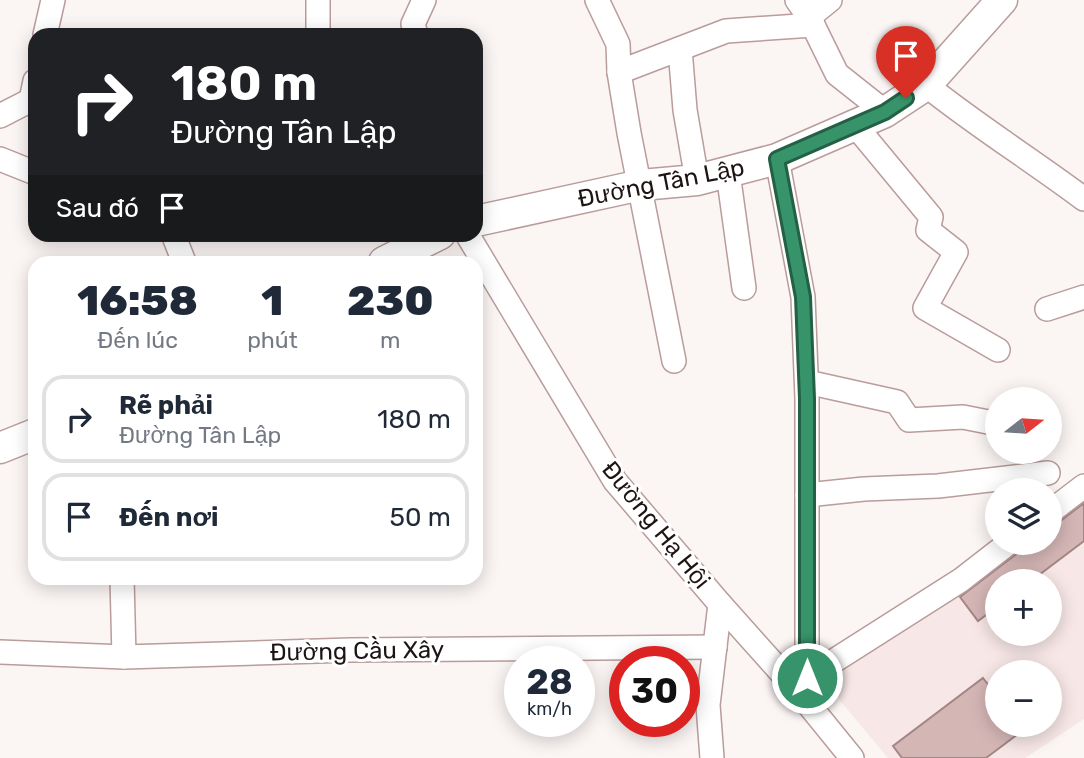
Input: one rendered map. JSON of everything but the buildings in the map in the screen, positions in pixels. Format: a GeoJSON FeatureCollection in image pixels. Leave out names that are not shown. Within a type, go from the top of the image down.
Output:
{"type":"FeatureCollection","features":[{"type":"Feature","properties":{"kind":"main road","name":"Đường Tân Lập"},"geometry":{"type":"LineString","coordinates":[[483,219],[641,185],[696,180],[777,159],[885,112],[926,85],[1002,0]]}},
{"type":"Feature","properties":{"kind":"main road"},"geometry":{"type":"LineString","coordinates":[[396,256],[424,242]]}},
{"type":"Feature","properties":{"kind":"main road"},"geometry":{"type":"LineString","coordinates":[[0,448],[28,437]]}},
{"type":"Feature","properties":{"kind":"street"},"geometry":{"type":"LineString","coordinates":[[47,28],[53,0]]}},
{"type":"Feature","properties":{"kind":"street"},"geometry":{"type":"LineString","coordinates":[[318,0],[318,28]]}},
{"type":"Feature","properties":{"kind":"street"},"geometry":{"type":"LineString","coordinates":[[414,28],[413,24],[424,0]]}},
{"type":"Feature","properties":{"kind":"street"},"geometry":{"type":"LineString","coordinates":[[597,0],[618,44],[619,72],[629,134],[674,361]]}},
{"type":"Feature","properties":{"kind":"street"},"geometry":{"type":"LineString","coordinates":[[619,72],[726,31],[806,14],[830,0]]}},
{"type":"Feature","properties":{"kind":"street"},"geometry":{"type":"LineString","coordinates":[[806,14],[837,74],[885,112]]}},
{"type":"Feature","properties":{"kind":"street"},"geometry":{"type":"LineString","coordinates":[[680,49],[685,110],[696,180]]}},
{"type":"Feature","properties":{"kind":"street"},"geometry":{"type":"LineString","coordinates":[[926,85],[970,120],[1084,199]]}},
{"type":"Feature","properties":{"kind":"street"},"geometry":{"type":"LineString","coordinates":[[0,116],[28,102]]}},
{"type":"Feature","properties":{"kind":"street"},"geometry":{"type":"LineString","coordinates":[[855,124],[931,217],[928,230],[956,251],[925,308],[998,350]]}},
{"type":"Feature","properties":{"kind":"street"},"geometry":{"type":"LineString","coordinates":[[0,159],[28,171]]}},
{"type":"Feature","properties":{"kind":"street"},"geometry":{"type":"LineString","coordinates":[[777,159],[803,297],[807,382],[807,495],[801,684]]}},
{"type":"Feature","properties":{"kind":"street"},"geometry":{"type":"LineString","coordinates":[[728,173],[744,288]]}},
{"type":"Feature","properties":{"kind":"street","name":"Đường Hạ Hội"},"geometry":{"type":"LineString","coordinates":[[483,261],[615,481],[720,604],[801,684],[852,758]]}},
{"type":"Feature","properties":{"kind":"street"},"geometry":{"type":"LineString","coordinates":[[1047,309],[1084,298]]}},
{"type":"Feature","properties":{"kind":"street"},"geometry":{"type":"LineString","coordinates":[[807,382],[897,402],[909,420],[963,417],[985,421]]}},
{"type":"Feature","properties":{"kind":"street"},"geometry":{"type":"LineString","coordinates":[[807,495],[938,486],[1048,473]]}},
{"type":"Feature","properties":{"kind":"street"},"geometry":{"type":"LineString","coordinates":[[1062,503],[1084,486]]}},
{"type":"Feature","properties":{"kind":"street"},"geometry":{"type":"LineString","coordinates":[[801,684],[961,580],[993,555]]}},
{"type":"Feature","properties":{"kind":"street"},"geometry":{"type":"LineString","coordinates":[[122,585],[124,657]]}},
{"type":"Feature","properties":{"kind":"street"},"geometry":{"type":"LineString","coordinates":[[712,758],[708,705],[720,604]]}},
{"type":"Feature","properties":{"kind":"street","name":"Đường Cầu Xây"},"geometry":{"type":"LineString","coordinates":[[0,652],[124,657],[350,650],[715,647]]}},
{"type":"Feature","properties":{"kind":"shaded area"},"geometry":{"type":"Polygon","coordinates":[[[1084,497],[1084,719],[1062,734],[1062,660],[985,660],[985,737],[1057,737],[1025,758],[888,758],[822,679],[985,572],[985,646],[1062,646],[1062,569],[989,569],[1008,555],[1062,555],[1062,514],[1084,497]]]}},
{"type":"Feature","properties":{"kind":"route"},"geometry":{"type":"LineString","coordinates":[[807,678],[807,399],[803,297],[777,159],[885,112],[906,98]]}}]}
